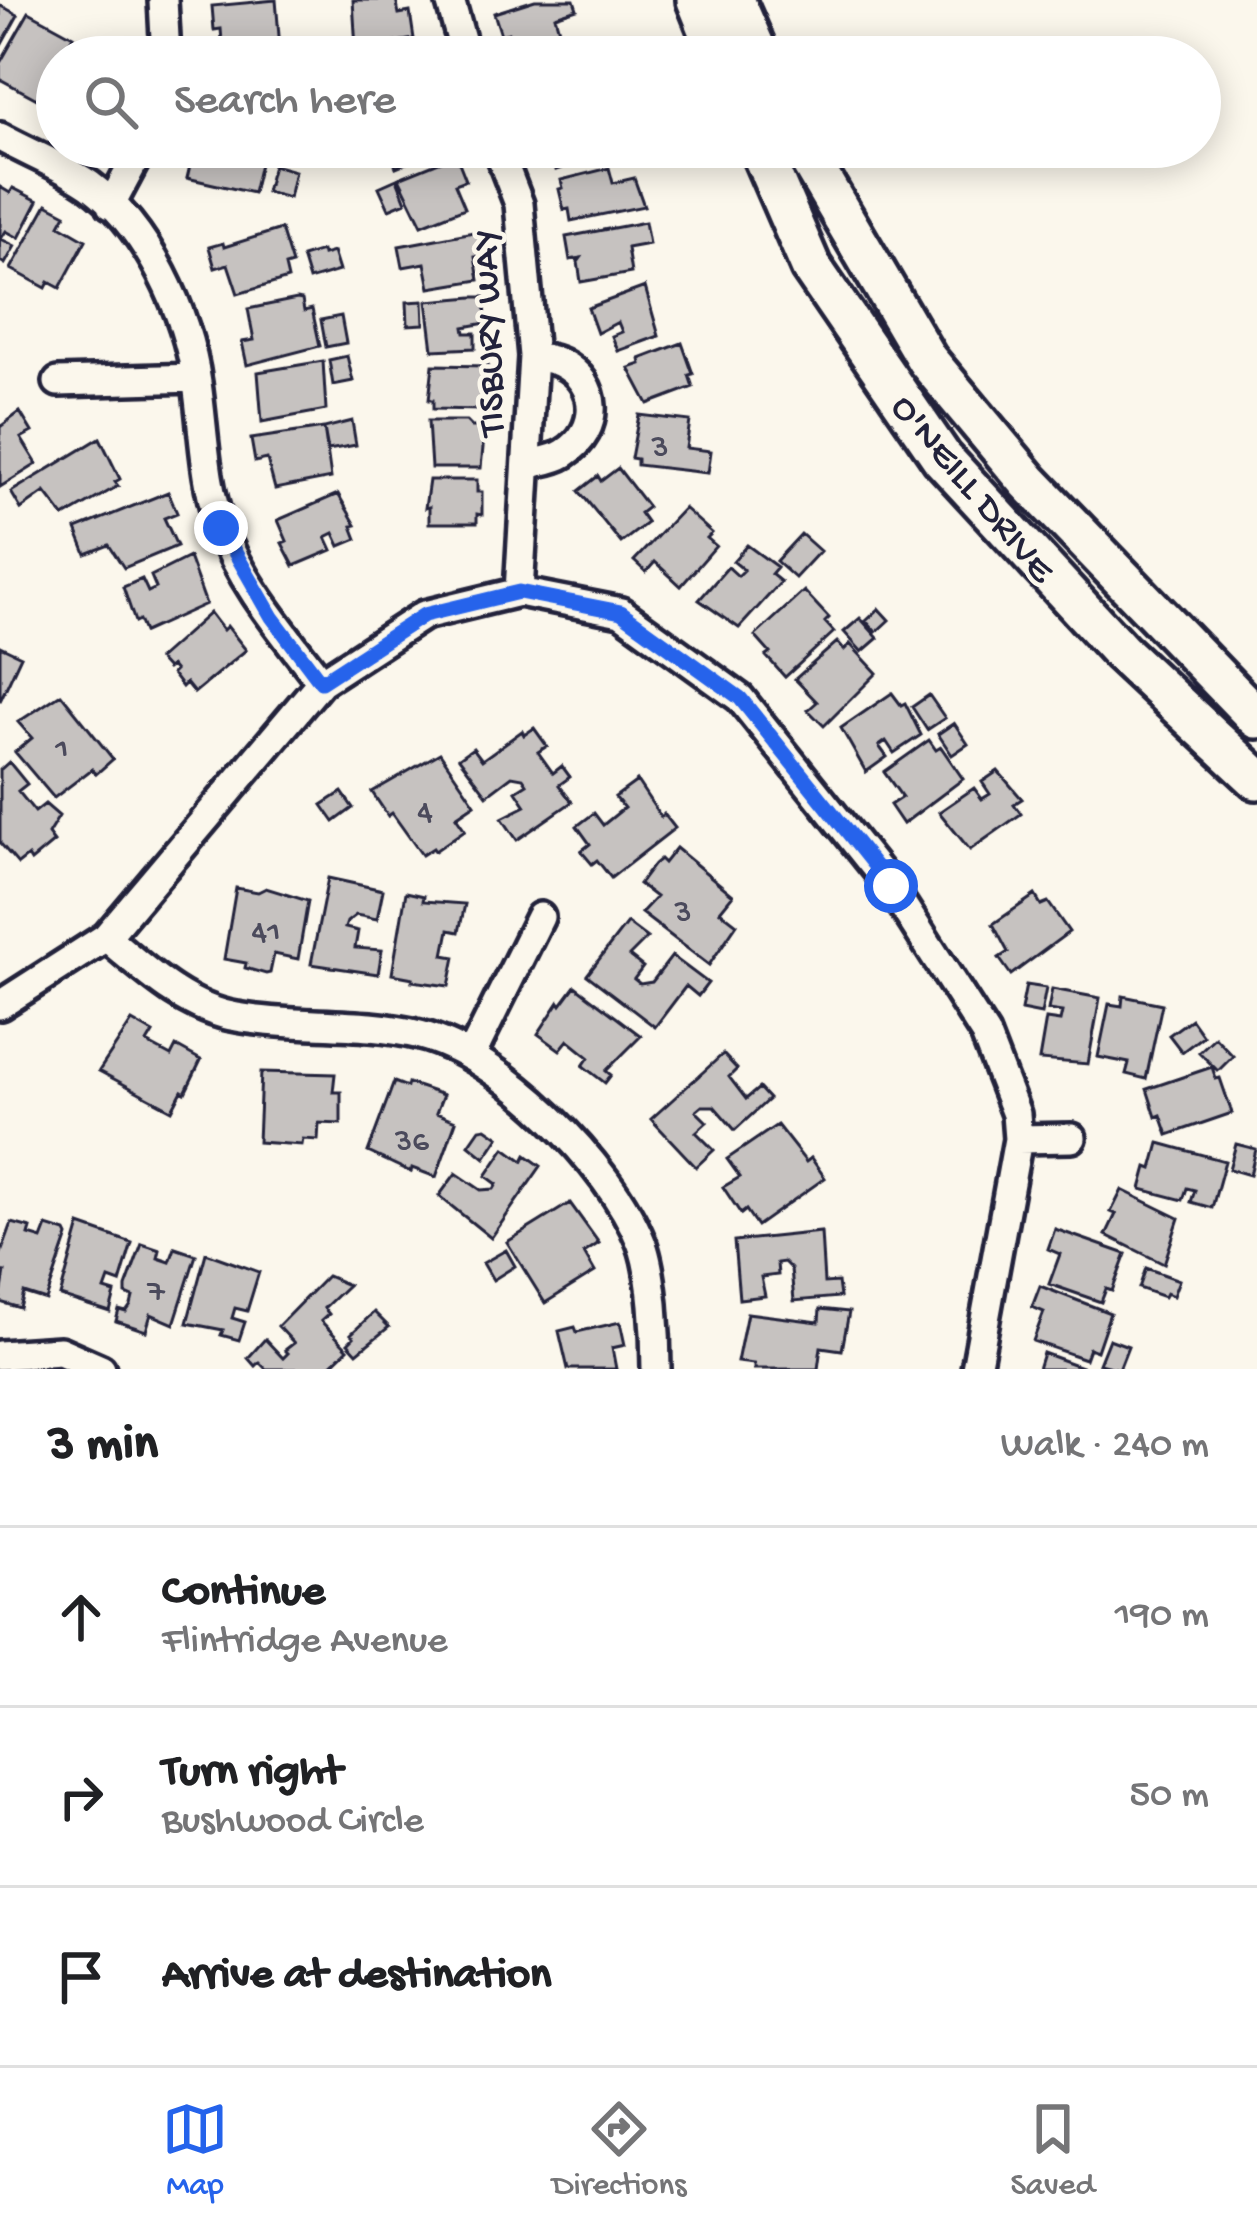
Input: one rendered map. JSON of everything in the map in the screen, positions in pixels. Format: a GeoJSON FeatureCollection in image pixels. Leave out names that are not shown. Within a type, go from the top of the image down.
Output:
{"type":"FeatureCollection","features":[{"type":"Feature","properties":{"kind":"main road"},"geometry":{"type":"LineString","coordinates":[[697,0],[712,36]]}},
{"type":"Feature","properties":{"kind":"main road"},"geometry":{"type":"LineString","coordinates":[[734,0],[750,36]]}},
{"type":"Feature","properties":{"kind":"main road","name":"O'NEILL DRIVE"},"geometry":{"type":"LineString","coordinates":[[768,168],[811,267],[942,458],[1121,652],[1257,779]]}},
{"type":"Feature","properties":{"kind":"main road","name":"O'NEILL DRIVE"},"geometry":{"type":"LineString","coordinates":[[814,168],[927,360],[1029,482],[1257,718]]}},
{"type":"Feature","properties":{"kind":"street"},"geometry":{"type":"LineString","coordinates":[[163,0],[165,36]]}},
{"type":"Feature","properties":{"kind":"street"},"geometry":{"type":"LineString","coordinates":[[450,0],[460,36]]}},
{"type":"Feature","properties":{"kind":"street"},"geometry":{"type":"LineString","coordinates":[[0,137],[36,156]]}},
{"type":"Feature","properties":{"kind":"street"},"geometry":{"type":"LineString","coordinates":[[59,168],[89,184],[111,205],[150,253],[180,309],[196,378],[206,471],[221,528],[272,617],[321,682]]}},
{"type":"Feature","properties":{"kind":"street"},"geometry":{"type":"LineString","coordinates":[[111,205],[131,168]]}},
{"type":"Feature","properties":{"kind":"street","name":"TISBURY WAY"},"geometry":{"type":"LineString","coordinates":[[505,168],[519,204],[533,356],[519,592]]}},
{"type":"Feature","properties":{"kind":"street"},"geometry":{"type":"LineString","coordinates":[[529,464],[560,457],[578,443],[591,422],[593,399],[581,379],[560,362],[533,356]]}},
{"type":"Feature","properties":{"kind":"street"},"geometry":{"type":"LineString","coordinates":[[58,382],[196,378]]}},
{"type":"Feature","properties":{"kind":"street"},"geometry":{"type":"LineString","coordinates":[[0,1005],[106,937],[321,682],[424,615],[519,592],[621,612],[740,698],[891,886],[986,1034],[1016,1114],[1018,1139],[976,1369]]}},
{"type":"Feature","properties":{"kind":"street"},"geometry":{"type":"LineString","coordinates":[[472,1054],[540,917]]}},
{"type":"Feature","properties":{"kind":"street"},"geometry":{"type":"LineString","coordinates":[[106,937],[162,985],[232,1017],[418,1034],[472,1054],[550,1118],[610,1186],[643,1244],[656,1369]]}},
{"type":"Feature","properties":{"kind":"street"},"geometry":{"type":"LineString","coordinates":[[1018,1139],[1072,1138]]}},
{"type":"Feature","properties":{"kind":"street"},"geometry":{"type":"LineString","coordinates":[[0,1355],[60,1351],[101,1369]]}},
{"type":"Feature","properties":{"kind":"building"},"geometry":{"type":"Polygon","coordinates":[[[276,0],[279,36],[222,36],[221,29],[214,30],[212,6],[276,0]]]}},
{"type":"Feature","properties":{"kind":"building"},"geometry":{"type":"Polygon","coordinates":[[[353,0],[396,0],[399,14],[410,12],[414,36],[355,36],[353,0]]]}},
{"type":"Feature","properties":{"kind":"building"},"geometry":{"type":"Polygon","coordinates":[[[535,0],[574,0],[577,9],[555,16],[561,36],[501,35],[494,13],[535,0]]]}},
{"type":"Feature","properties":{"kind":"building"},"geometry":{"type":"Polygon","coordinates":[[[0,5],[18,15],[2,44],[0,43],[0,5]]]}},
{"type":"Feature","properties":{"kind":"building"},"geometry":{"type":"Polygon","coordinates":[[[29,12],[73,36],[36,36],[36,98],[0,79],[0,63],[29,12]]]}},
{"type":"Feature","properties":{"kind":"building"},"geometry":{"type":"Polygon","coordinates":[[[189,168],[259,168],[253,193],[187,178],[189,168]]]}},
{"type":"Feature","properties":{"kind":"building"},"geometry":{"type":"Polygon","coordinates":[[[272,168],[295,171],[289,198],[266,192],[272,168]]]}},
{"type":"Feature","properties":{"kind":"building"},"geometry":{"type":"Polygon","coordinates":[[[424,168],[461,168],[466,180],[455,184],[465,208],[422,225],[399,178],[424,168]]]}},
{"type":"Feature","properties":{"kind":"building"},"geometry":{"type":"Polygon","coordinates":[[[609,168],[613,183],[634,178],[644,206],[571,221],[569,209],[564,210],[561,180],[609,168]]]}},
{"type":"Feature","properties":{"kind":"building"},"geometry":{"type":"Polygon","coordinates":[[[397,179],[406,202],[389,209],[379,187],[397,179]]]}},
{"type":"Feature","properties":{"kind":"building"},"geometry":{"type":"Polygon","coordinates":[[[0,187],[38,201],[19,238],[6,231],[1,239],[15,246],[5,264],[0,261],[0,187]]]}},
{"type":"Feature","properties":{"kind":"building"},"geometry":{"type":"Polygon","coordinates":[[[47,204],[66,214],[60,225],[86,240],[60,288],[49,282],[46,288],[11,269],[47,204]]]}},
{"type":"Feature","properties":{"kind":"building"},"geometry":{"type":"Polygon","coordinates":[[[645,222],[649,244],[627,248],[631,273],[581,282],[581,258],[570,260],[566,237],[645,222]]]}},
{"type":"Feature","properties":{"kind":"building"},"geometry":{"type":"Polygon","coordinates":[[[281,229],[292,264],[285,266],[288,279],[238,294],[228,264],[215,268],[209,247],[223,243],[224,247],[281,229]]]}},
{"type":"Feature","properties":{"kind":"building"},"geometry":{"type":"Polygon","coordinates":[[[479,231],[483,256],[475,257],[479,280],[430,288],[425,263],[403,267],[399,246],[479,231]]]}},
{"type":"Feature","properties":{"kind":"building"},"geometry":{"type":"Polygon","coordinates":[[[322,251],[323,255],[333,252],[339,271],[309,280],[302,257],[322,251]]]}},
{"type":"Feature","properties":{"kind":"building"},"geometry":{"type":"Polygon","coordinates":[[[645,287],[659,336],[618,351],[612,336],[622,332],[618,322],[597,333],[588,308],[645,287]]]}},
{"type":"Feature","properties":{"kind":"building"},"geometry":{"type":"Polygon","coordinates":[[[485,297],[486,323],[464,327],[465,333],[475,333],[475,348],[433,350],[427,301],[485,297]]]}},
{"type":"Feature","properties":{"kind":"building"},"geometry":{"type":"Polygon","coordinates":[[[302,300],[304,311],[312,309],[320,346],[247,365],[242,342],[254,340],[248,309],[302,300]]]}},
{"type":"Feature","properties":{"kind":"building"},"geometry":{"type":"Polygon","coordinates":[[[423,301],[424,324],[408,325],[407,302],[423,301]]]}},
{"type":"Feature","properties":{"kind":"building"},"geometry":{"type":"Polygon","coordinates":[[[341,316],[346,343],[326,347],[321,320],[341,316]]]}},
{"type":"Feature","properties":{"kind":"building"},"geometry":{"type":"Polygon","coordinates":[[[682,343],[693,387],[648,404],[629,368],[682,343]]]}},
{"type":"Feature","properties":{"kind":"building"},"geometry":{"type":"Polygon","coordinates":[[[347,356],[353,381],[333,385],[329,360],[347,356]]]}},
{"type":"Feature","properties":{"kind":"building"},"geometry":{"type":"Polygon","coordinates":[[[323,361],[326,410],[262,422],[258,372],[323,361]]]}},
{"type":"Feature","properties":{"kind":"building"},"geometry":{"type":"Polygon","coordinates":[[[433,365],[488,366],[488,385],[481,385],[481,410],[433,409],[433,400],[429,400],[433,365]]]}},
{"type":"Feature","properties":{"kind":"building"},"geometry":{"type":"Polygon","coordinates":[[[20,412],[32,432],[21,438],[37,464],[0,487],[0,427],[20,412]]]}},
{"type":"Feature","properties":{"kind":"building"},"geometry":{"type":"Polygon","coordinates":[[[639,415],[690,421],[686,448],[711,451],[708,473],[637,465],[637,459],[631,458],[639,415]]]}},
{"type":"Feature","properties":{"kind":"building"},"geometry":{"type":"Polygon","coordinates":[[[352,421],[356,445],[328,450],[324,428],[352,421]]]}},
{"type":"Feature","properties":{"kind":"building"},"geometry":{"type":"Polygon","coordinates":[[[428,421],[466,421],[472,427],[485,427],[481,468],[431,468],[428,421]]]}},
{"type":"Feature","properties":{"kind":"building"},"geometry":{"type":"Polygon","coordinates":[[[324,428],[331,478],[275,489],[267,459],[255,462],[251,439],[324,428]]]}},
{"type":"Feature","properties":{"kind":"building"},"geometry":{"type":"Polygon","coordinates":[[[100,438],[120,479],[115,482],[118,486],[64,517],[45,492],[21,509],[11,492],[100,438]]]}},
{"type":"Feature","properties":{"kind":"building"},"geometry":{"type":"Polygon","coordinates":[[[618,468],[648,507],[640,513],[647,523],[621,543],[579,491],[618,468]]]}},
{"type":"Feature","properties":{"kind":"building"},"geometry":{"type":"Polygon","coordinates":[[[429,480],[477,480],[482,515],[477,514],[477,523],[429,523],[429,507],[425,508],[429,480]]]}},
{"type":"Feature","properties":{"kind":"building"},"geometry":{"type":"Polygon","coordinates":[[[168,492],[177,513],[164,518],[177,546],[124,568],[109,545],[86,554],[76,529],[168,492]]]}},
{"type":"Feature","properties":{"kind":"building"},"geometry":{"type":"Polygon","coordinates":[[[338,494],[356,525],[352,526],[357,539],[340,546],[334,533],[326,537],[332,550],[294,566],[282,543],[287,541],[278,520],[338,494]]]}},
{"type":"Feature","properties":{"kind":"building"},"geometry":{"type":"Polygon","coordinates":[[[684,508],[712,533],[707,538],[716,546],[681,586],[655,562],[646,572],[634,561],[684,508]]]}},
{"type":"Feature","properties":{"kind":"building"},"geometry":{"type":"Polygon","coordinates":[[[801,534],[820,551],[795,578],[776,561],[801,534]]]}},
{"type":"Feature","properties":{"kind":"building"},"geometry":{"type":"Polygon","coordinates":[[[747,545],[777,567],[771,574],[781,582],[739,628],[699,600],[728,567],[738,576],[744,570],[733,561],[747,545]]]}},
{"type":"Feature","properties":{"kind":"building"},"geometry":{"type":"Polygon","coordinates":[[[189,557],[206,604],[144,632],[139,620],[135,622],[123,587],[142,579],[148,592],[156,588],[151,576],[189,557]]]}},
{"type":"Feature","properties":{"kind":"building"},"geometry":{"type":"Polygon","coordinates":[[[804,591],[829,618],[825,622],[834,632],[785,677],[755,636],[804,591]]]}},
{"type":"Feature","properties":{"kind":"building"},"geometry":{"type":"Polygon","coordinates":[[[879,609],[889,620],[876,632],[866,621],[879,609]]]}},
{"type":"Feature","properties":{"kind":"building"},"geometry":{"type":"Polygon","coordinates":[[[210,613],[246,650],[194,693],[186,683],[182,687],[171,666],[167,669],[158,659],[210,613]]]}},
{"type":"Feature","properties":{"kind":"building"},"geometry":{"type":"Polygon","coordinates":[[[860,618],[878,638],[862,652],[844,632],[860,618]]]}},
{"type":"Feature","properties":{"kind":"building"},"geometry":{"type":"Polygon","coordinates":[[[837,642],[844,650],[850,644],[877,673],[824,726],[808,710],[817,702],[795,679],[837,642]]]}},
{"type":"Feature","properties":{"kind":"building"},"geometry":{"type":"Polygon","coordinates":[[[0,646],[21,656],[0,701],[0,646]]]}},
{"type":"Feature","properties":{"kind":"building"},"geometry":{"type":"Polygon","coordinates":[[[892,693],[901,705],[905,703],[921,735],[894,753],[886,741],[879,746],[887,757],[866,772],[841,728],[892,693]]]}},
{"type":"Feature","properties":{"kind":"building"},"geometry":{"type":"Polygon","coordinates":[[[61,694],[113,759],[54,798],[15,752],[32,738],[18,722],[61,694]]]}},
{"type":"Feature","properties":{"kind":"building"},"geometry":{"type":"Polygon","coordinates":[[[929,695],[945,718],[927,730],[912,707],[929,695]]]}},
{"type":"Feature","properties":{"kind":"building"},"geometry":{"type":"Polygon","coordinates":[[[954,723],[968,744],[952,755],[938,734],[954,723]]]}},
{"type":"Feature","properties":{"kind":"building"},"geometry":{"type":"Polygon","coordinates":[[[534,728],[547,746],[538,752],[553,773],[562,766],[570,777],[559,785],[572,802],[517,840],[502,818],[526,806],[516,791],[527,784],[523,778],[512,776],[487,795],[459,758],[473,748],[482,760],[522,731],[524,735],[534,728]]]}},
{"type":"Feature","properties":{"kind":"building"},"geometry":{"type":"Polygon","coordinates":[[[929,740],[936,750],[941,747],[963,779],[903,824],[890,805],[902,797],[884,772],[929,740]]]}},
{"type":"Feature","properties":{"kind":"building"},"geometry":{"type":"Polygon","coordinates":[[[440,753],[475,804],[456,817],[465,830],[422,855],[372,792],[440,753]]]}},
{"type":"Feature","properties":{"kind":"building"},"geometry":{"type":"Polygon","coordinates":[[[9,762],[27,784],[18,791],[35,812],[45,804],[59,816],[48,834],[54,842],[31,861],[28,856],[18,864],[0,843],[0,770],[9,762]]]}},
{"type":"Feature","properties":{"kind":"building"},"geometry":{"type":"Polygon","coordinates":[[[998,771],[1022,799],[1014,804],[1021,814],[970,850],[939,812],[974,788],[982,799],[990,794],[982,782],[998,771]]]}},
{"type":"Feature","properties":{"kind":"building"},"geometry":{"type":"Polygon","coordinates":[[[637,781],[661,817],[664,814],[675,828],[611,878],[597,860],[592,864],[581,851],[590,844],[577,826],[594,813],[603,825],[624,808],[615,797],[637,781]]]}},
{"type":"Feature","properties":{"kind":"building"},"geometry":{"type":"Polygon","coordinates":[[[342,792],[353,808],[334,822],[322,805],[342,792]]]}},
{"type":"Feature","properties":{"kind":"building"},"geometry":{"type":"Polygon","coordinates":[[[676,848],[733,895],[720,911],[737,924],[709,965],[641,913],[656,897],[639,884],[654,864],[660,859],[664,863],[676,848]]]}},
{"type":"Feature","properties":{"kind":"building"},"geometry":{"type":"Polygon","coordinates":[[[328,878],[383,890],[377,919],[356,915],[345,928],[358,931],[355,948],[382,950],[378,974],[311,964],[328,878]]]}},
{"type":"Feature","properties":{"kind":"building"},"geometry":{"type":"Polygon","coordinates":[[[236,888],[258,892],[266,888],[308,901],[298,959],[274,954],[266,974],[245,968],[246,963],[224,959],[236,888]]]}},
{"type":"Feature","properties":{"kind":"building"},"geometry":{"type":"Polygon","coordinates":[[[406,892],[424,896],[423,901],[465,904],[459,932],[449,930],[444,955],[455,957],[449,986],[392,974],[406,892]]]}},
{"type":"Feature","properties":{"kind":"building"},"geometry":{"type":"Polygon","coordinates":[[[1035,895],[1041,905],[1048,902],[1069,932],[1011,975],[999,958],[1008,952],[993,924],[1035,895]]]}},
{"type":"Feature","properties":{"kind":"building"},"geometry":{"type":"Polygon","coordinates":[[[627,923],[647,938],[629,956],[643,967],[634,979],[640,984],[652,982],[672,956],[708,983],[698,996],[686,986],[655,1027],[587,975],[627,923]]]}},
{"type":"Feature","properties":{"kind":"building"},"geometry":{"type":"Polygon","coordinates":[[[1026,985],[1046,988],[1041,1014],[1021,1010],[1026,985]]]}},
{"type":"Feature","properties":{"kind":"building"},"geometry":{"type":"Polygon","coordinates":[[[575,986],[641,1036],[606,1071],[611,1075],[605,1083],[583,1066],[589,1057],[568,1040],[560,1050],[538,1034],[575,986]]]}},
{"type":"Feature","properties":{"kind":"building"},"geometry":{"type":"Polygon","coordinates":[[[1052,989],[1100,998],[1088,1064],[1039,1060],[1046,1019],[1060,1021],[1062,1012],[1048,1010],[1052,989]]]}},
{"type":"Feature","properties":{"kind":"building"},"geometry":{"type":"Polygon","coordinates":[[[1123,996],[1162,1004],[1146,1079],[1126,1074],[1129,1063],[1098,1057],[1109,1004],[1122,1006],[1123,996]]]}},
{"type":"Feature","properties":{"kind":"building"},"geometry":{"type":"Polygon","coordinates":[[[1191,1019],[1203,1036],[1182,1052],[1169,1035],[1191,1019]]]}},
{"type":"Feature","properties":{"kind":"building"},"geometry":{"type":"Polygon","coordinates":[[[132,1021],[153,1033],[147,1043],[171,1056],[176,1046],[201,1060],[172,1110],[99,1071],[132,1021]]]}},
{"type":"Feature","properties":{"kind":"building"},"geometry":{"type":"Polygon","coordinates":[[[1215,1037],[1233,1056],[1218,1071],[1199,1052],[1215,1037]]]}},
{"type":"Feature","properties":{"kind":"building"},"geometry":{"type":"Polygon","coordinates":[[[723,1054],[737,1069],[729,1077],[746,1099],[759,1088],[769,1099],[735,1130],[714,1106],[696,1111],[707,1122],[696,1132],[714,1150],[696,1167],[651,1119],[723,1054]]]}},
{"type":"Feature","properties":{"kind":"building"},"geometry":{"type":"Polygon","coordinates":[[[1212,1067],[1232,1113],[1168,1135],[1147,1089],[1212,1067]]]}},
{"type":"Feature","properties":{"kind":"building"},"geometry":{"type":"Polygon","coordinates":[[[261,1072],[335,1074],[333,1092],[341,1092],[341,1124],[319,1123],[318,1140],[303,1139],[302,1145],[258,1142],[261,1072]]]}},
{"type":"Feature","properties":{"kind":"building"},"geometry":{"type":"Polygon","coordinates":[[[394,1082],[443,1095],[436,1113],[456,1121],[436,1177],[412,1168],[411,1172],[368,1152],[394,1082]]]}},
{"type":"Feature","properties":{"kind":"building"},"geometry":{"type":"Polygon","coordinates":[[[777,1125],[825,1178],[757,1226],[746,1210],[741,1214],[723,1187],[740,1177],[727,1159],[777,1125]]]}},
{"type":"Feature","properties":{"kind":"building"},"geometry":{"type":"Polygon","coordinates":[[[486,1128],[499,1137],[485,1158],[469,1145],[486,1128]]]}},
{"type":"Feature","properties":{"kind":"building"},"geometry":{"type":"Polygon","coordinates":[[[1159,1143],[1225,1161],[1212,1208],[1191,1202],[1195,1190],[1187,1188],[1183,1200],[1141,1189],[1159,1143]]]}},
{"type":"Feature","properties":{"kind":"building"},"geometry":{"type":"Polygon","coordinates":[[[1236,1144],[1256,1149],[1250,1175],[1229,1169],[1236,1144]]]}},
{"type":"Feature","properties":{"kind":"building"},"geometry":{"type":"Polygon","coordinates":[[[505,1148],[541,1166],[491,1238],[439,1196],[456,1173],[481,1190],[494,1189],[497,1184],[486,1176],[505,1148]]]}},
{"type":"Feature","properties":{"kind":"building"},"geometry":{"type":"Polygon","coordinates":[[[1122,1190],[1179,1218],[1164,1264],[1106,1235],[1122,1190]]]}},
{"type":"Feature","properties":{"kind":"building"},"geometry":{"type":"Polygon","coordinates":[[[570,1203],[599,1243],[584,1253],[595,1272],[545,1303],[507,1242],[570,1203]]]}},
{"type":"Feature","properties":{"kind":"building"},"geometry":{"type":"Polygon","coordinates":[[[12,1223],[31,1228],[29,1235],[42,1239],[47,1226],[68,1236],[46,1300],[24,1293],[20,1308],[0,1302],[5,1272],[0,1271],[0,1256],[12,1223]]]}},
{"type":"Feature","properties":{"kind":"building"},"geometry":{"type":"Polygon","coordinates":[[[80,1225],[132,1243],[120,1283],[109,1279],[105,1290],[115,1293],[110,1312],[60,1296],[80,1225]]]}},
{"type":"Feature","properties":{"kind":"building"},"geometry":{"type":"Polygon","coordinates":[[[1055,1229],[1126,1254],[1112,1291],[1106,1289],[1101,1302],[1049,1284],[1060,1254],[1048,1249],[1055,1229]]]}},
{"type":"Feature","properties":{"kind":"building"},"geometry":{"type":"Polygon","coordinates":[[[821,1232],[824,1283],[838,1282],[840,1297],[794,1301],[791,1269],[784,1262],[777,1263],[778,1275],[761,1277],[765,1296],[739,1299],[734,1241],[821,1232]]]}},
{"type":"Feature","properties":{"kind":"building"},"geometry":{"type":"Polygon","coordinates":[[[142,1244],[160,1250],[158,1258],[170,1262],[175,1248],[196,1255],[174,1324],[151,1314],[146,1331],[116,1321],[119,1310],[126,1312],[131,1305],[133,1297],[126,1294],[126,1287],[142,1244]]]}},
{"type":"Feature","properties":{"kind":"building"},"geometry":{"type":"Polygon","coordinates":[[[506,1250],[515,1266],[493,1280],[483,1263],[506,1250]]]}},
{"type":"Feature","properties":{"kind":"building"},"geometry":{"type":"Polygon","coordinates":[[[206,1253],[259,1272],[247,1311],[235,1308],[232,1318],[245,1322],[239,1340],[221,1335],[223,1330],[187,1323],[206,1253]]]}},
{"type":"Feature","properties":{"kind":"building"},"geometry":{"type":"Polygon","coordinates":[[[1146,1268],[1179,1280],[1173,1296],[1139,1288],[1146,1268]]]}},
{"type":"Feature","properties":{"kind":"building"},"geometry":{"type":"Polygon","coordinates":[[[327,1276],[348,1285],[324,1308],[329,1314],[321,1321],[348,1349],[327,1369],[266,1369],[259,1362],[255,1366],[248,1358],[265,1339],[283,1358],[288,1353],[285,1350],[294,1343],[278,1326],[327,1276]]]}},
{"type":"Feature","properties":{"kind":"building"},"geometry":{"type":"Polygon","coordinates":[[[1040,1286],[1110,1313],[1097,1351],[1089,1348],[1085,1359],[1033,1341],[1044,1312],[1032,1307],[1040,1286]]]}},
{"type":"Feature","properties":{"kind":"building"},"geometry":{"type":"Polygon","coordinates":[[[820,1309],[849,1312],[842,1350],[821,1347],[818,1369],[754,1369],[754,1364],[737,1362],[747,1313],[819,1322],[820,1309]]]}},
{"type":"Feature","properties":{"kind":"building"},"geometry":{"type":"Polygon","coordinates":[[[374,1312],[389,1327],[357,1353],[348,1343],[354,1337],[351,1334],[374,1312]]]}},
{"type":"Feature","properties":{"kind":"building"},"geometry":{"type":"Polygon","coordinates":[[[620,1322],[625,1345],[612,1348],[616,1369],[568,1369],[559,1331],[575,1327],[577,1332],[620,1322]]]}},
{"type":"Feature","properties":{"kind":"building"},"geometry":{"type":"Polygon","coordinates":[[[1109,1339],[1128,1346],[1119,1369],[1099,1364],[1109,1339]]]}},
{"type":"Feature","properties":{"kind":"building"},"geometry":{"type":"Polygon","coordinates":[[[1043,1353],[1087,1369],[1038,1369],[1043,1353]]]}},
{"type":"Feature","properties":{"kind":"route"},"geometry":{"type":"LineString","coordinates":[[221,528],[272,617],[321,682],[424,615],[519,592],[621,612],[740,698],[891,886]]}}]}
